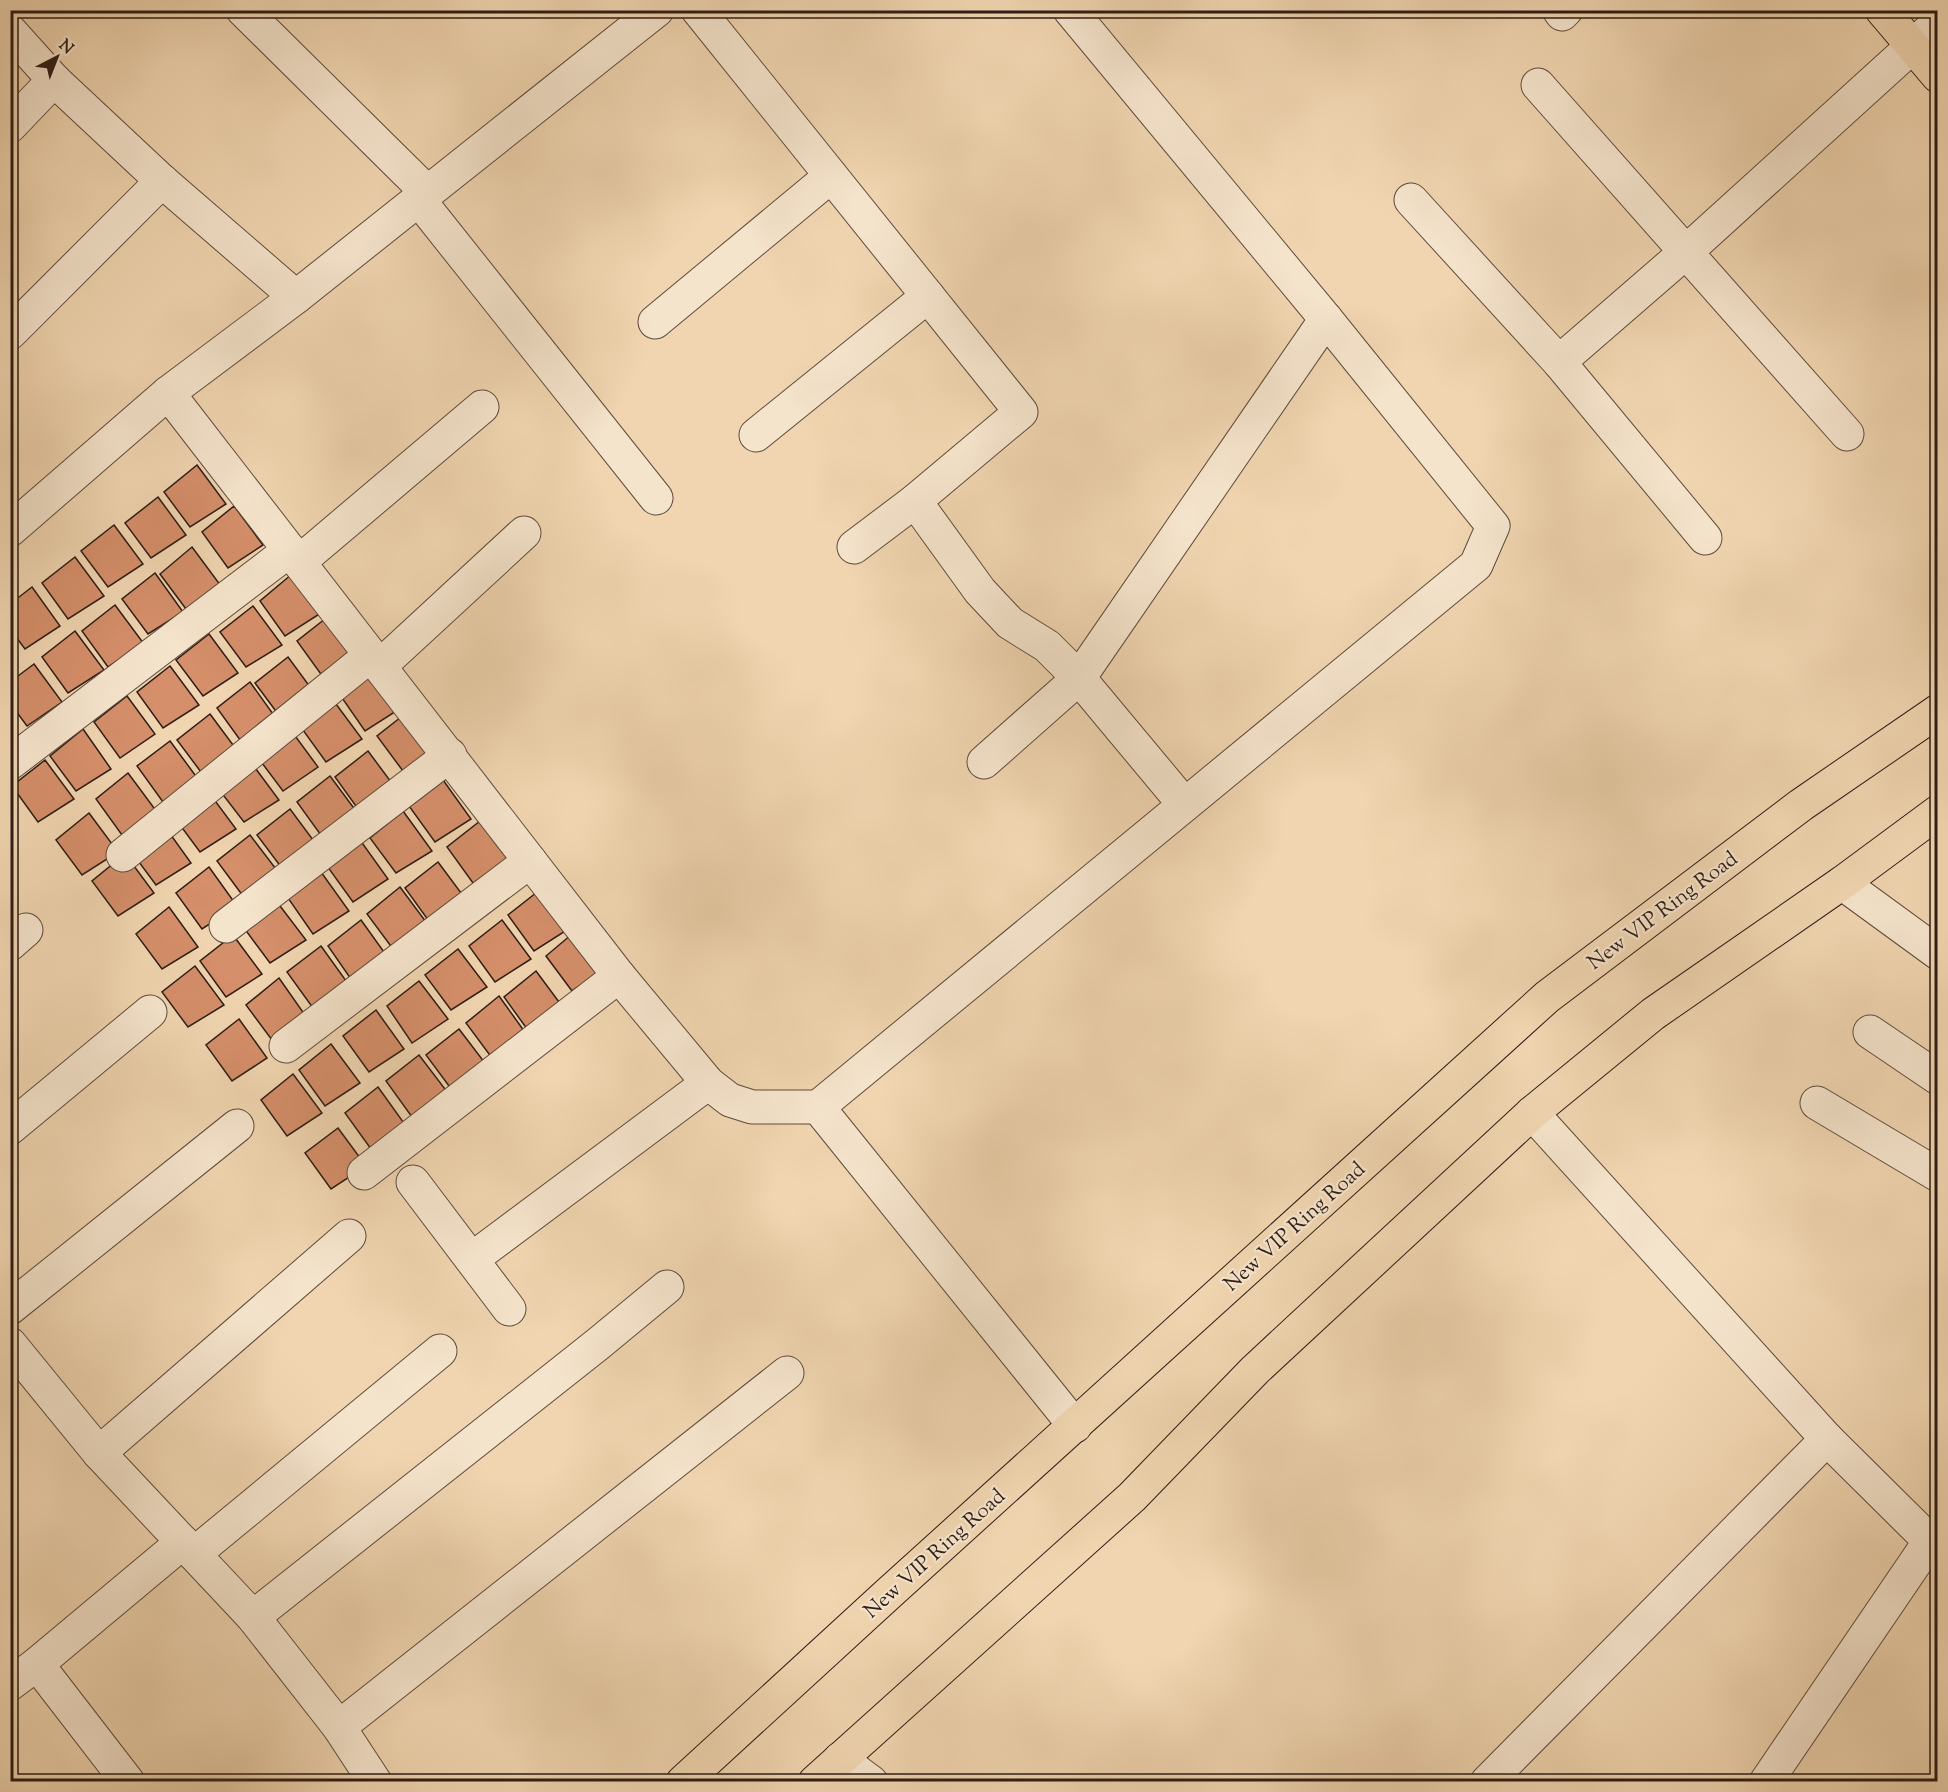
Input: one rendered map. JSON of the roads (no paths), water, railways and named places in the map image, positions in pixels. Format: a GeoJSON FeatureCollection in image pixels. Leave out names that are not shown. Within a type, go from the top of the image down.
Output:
{"type":"FeatureCollection","features":[{"type":"Feature","properties":{"kind":"main road"},"geometry":{"type":"LineString","coordinates":[[1882,10],[1938,76]]}},
{"type":"Feature","properties":{"kind":"main road","name":"New VIP Ring Road"},"geometry":{"type":"LineString","coordinates":[[683,1782],[1547,997],[1801,805],[1938,711]]}},
{"type":"Feature","properties":{"kind":"main road"},"geometry":{"type":"LineString","coordinates":[[815,1782],[1132,1497],[1255,1370],[1532,1113],[1653,1014],[1842,883],[1938,812]]}},
{"type":"Feature","properties":{"kind":"street"},"geometry":{"type":"LineString","coordinates":[[243,10],[423,197],[656,498]]}},
{"type":"Feature","properties":{"kind":"street"},"geometry":{"type":"LineString","coordinates":[[10,530],[168,393],[296,297],[657,10]]}},
{"type":"Feature","properties":{"kind":"street"},"geometry":{"type":"LineString","coordinates":[[698,10],[1021,412],[915,501],[854,547]]}},
{"type":"Feature","properties":{"kind":"street"},"geometry":{"type":"LineString","coordinates":[[168,393],[619,976],[708,1083],[730,1100],[752,1107],[818,1107],[1476,564],[1493,526],[1326,319],[1070,10]]}},
{"type":"Feature","properties":{"kind":"street"},"geometry":{"type":"LineString","coordinates":[[1559,10],[1562,14],[1566,10]]}},
{"type":"Feature","properties":{"kind":"street"},"geometry":{"type":"LineString","coordinates":[[1559,362],[1687,251],[1938,23]]}},
{"type":"Feature","properties":{"kind":"street"},"geometry":{"type":"LineString","coordinates":[[10,31],[54,80],[162,181],[296,297]]}},
{"type":"Feature","properties":{"kind":"street"},"geometry":{"type":"LineString","coordinates":[[10,126],[54,80]]}},
{"type":"Feature","properties":{"kind":"street"},"geometry":{"type":"LineString","coordinates":[[1538,85],[1847,434]]}},
{"type":"Feature","properties":{"kind":"street"},"geometry":{"type":"LineString","coordinates":[[655,322],[831,176]]}},
{"type":"Feature","properties":{"kind":"street"},"geometry":{"type":"LineString","coordinates":[[10,333],[162,181]]}},
{"type":"Feature","properties":{"kind":"street"},"geometry":{"type":"LineString","coordinates":[[1411,200],[1559,362],[1706,538]]}},
{"type":"Feature","properties":{"kind":"street"},"geometry":{"type":"LineString","coordinates":[[756,435],[928,296]]}},
{"type":"Feature","properties":{"kind":"street"},"geometry":{"type":"LineString","coordinates":[[984,762],[1079,678],[1326,319]]}},
{"type":"Feature","properties":{"kind":"street"},"geometry":{"type":"LineString","coordinates":[[10,763],[295,556],[482,407]]}},
{"type":"Feature","properties":{"kind":"street"},"geometry":{"type":"LineString","coordinates":[[915,501],[980,591],[1010,623],[1047,646],[1079,678],[1184,804]]}},
{"type":"Feature","properties":{"kind":"street"},"geometry":{"type":"LineString","coordinates":[[123,855],[375,660],[524,533]]}},
{"type":"Feature","properties":{"kind":"street"},"geometry":{"type":"LineString","coordinates":[[226,926],[450,755]]}},
{"type":"Feature","properties":{"kind":"street"},"geometry":{"type":"LineString","coordinates":[[286,1046],[530,861]]}},
{"type":"Feature","properties":{"kind":"street"},"geometry":{"type":"LineString","coordinates":[[1842,883],[1938,953]]}},
{"type":"Feature","properties":{"kind":"street"},"geometry":{"type":"LineString","coordinates":[[364,1173],[619,976]]}},
{"type":"Feature","properties":{"kind":"street"},"geometry":{"type":"LineString","coordinates":[[10,1128],[150,1012]]}},
{"type":"Feature","properties":{"kind":"street"},"geometry":{"type":"LineString","coordinates":[[1870,1032],[1938,1078]]}},
{"type":"Feature","properties":{"kind":"street"},"geometry":{"type":"LineString","coordinates":[[472,1259],[708,1083]]}},
{"type":"Feature","properties":{"kind":"street"},"geometry":{"type":"LineString","coordinates":[[1817,1103],[1938,1175]]}},
{"type":"Feature","properties":{"kind":"street"},"geometry":{"type":"LineString","coordinates":[[818,1107],[1075,1426]]}},
{"type":"Feature","properties":{"kind":"street"},"geometry":{"type":"LineString","coordinates":[[1532,1113],[1827,1439],[1934,1545],[1766,1782]]}},
{"type":"Feature","properties":{"kind":"street"},"geometry":{"type":"LineString","coordinates":[[10,1308],[237,1126]]}},
{"type":"Feature","properties":{"kind":"street"},"geometry":{"type":"LineString","coordinates":[[413,1182],[509,1309]]}},
{"type":"Feature","properties":{"kind":"street"},"geometry":{"type":"LineString","coordinates":[[99,1453],[349,1236]]}},
{"type":"Feature","properties":{"kind":"street"},"geometry":{"type":"LineString","coordinates":[[253,1617],[667,1287]]}},
{"type":"Feature","properties":{"kind":"street"},"geometry":{"type":"LineString","coordinates":[[10,1344],[99,1453],[253,1617],[339,1727],[375,1782]]}},
{"type":"Feature","properties":{"kind":"street"},"geometry":{"type":"LineString","coordinates":[[10,1684],[440,1351]]}},
{"type":"Feature","properties":{"kind":"street"},"geometry":{"type":"LineString","coordinates":[[339,1727],[787,1373]]}},
{"type":"Feature","properties":{"kind":"street"},"geometry":{"type":"LineString","coordinates":[[1487,1782],[1827,1439]]}},
{"type":"Feature","properties":{"kind":"street"},"geometry":{"type":"LineString","coordinates":[[37,1664],[129,1782]]}},
{"type":"Feature","properties":{"kind":"street"},"geometry":{"type":"LineString","coordinates":[[840,1759],[871,1782]]}}]}
